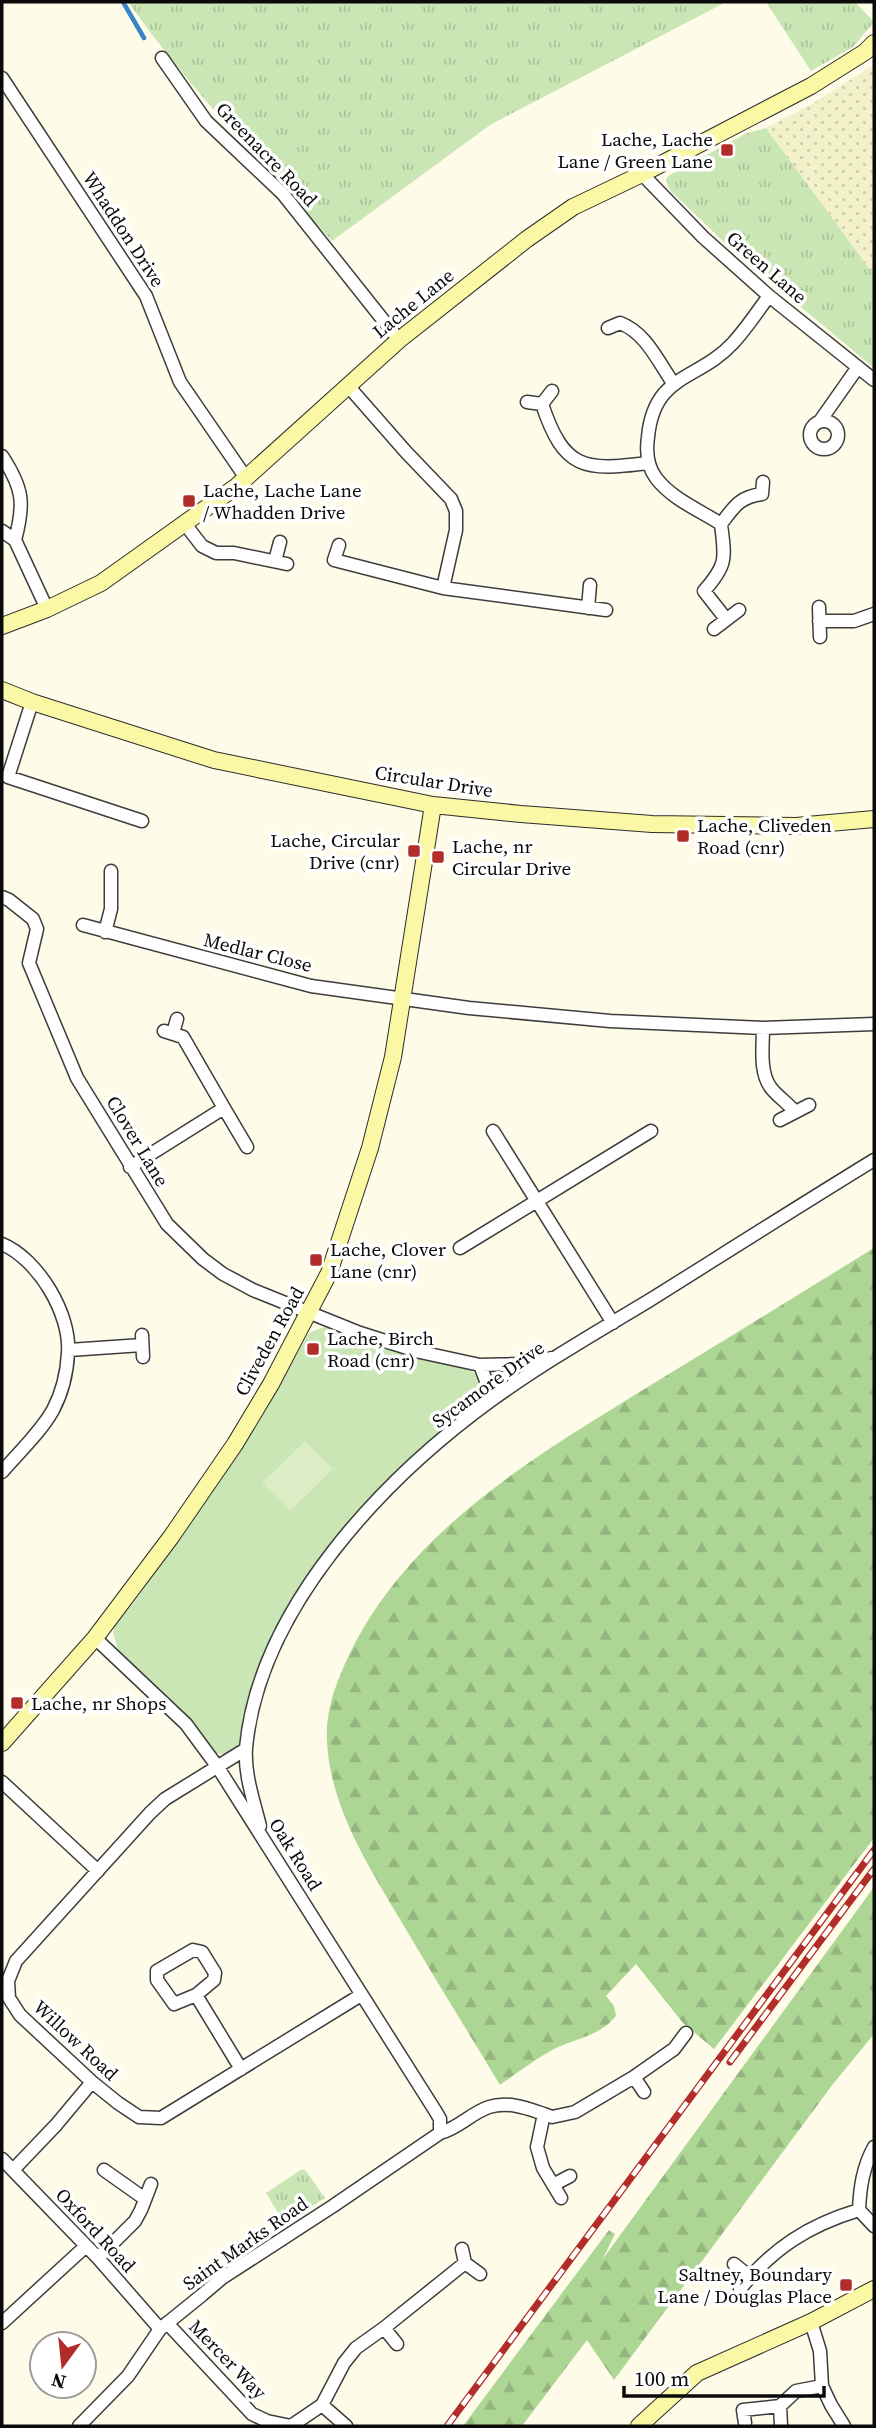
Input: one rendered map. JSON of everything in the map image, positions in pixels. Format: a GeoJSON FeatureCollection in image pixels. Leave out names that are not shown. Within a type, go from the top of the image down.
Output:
{"type":"FeatureCollection","features":[{"type":"Feature","properties":{"kind":"street","name":"Lache Lane"},"geometry":{"type":"LineString","coordinates":[[2,626],[47,609],[101,583],[185,524],[246,478],[399,340],[573,206],[642,174],[811,86],[865,52],[874,43]]}},
{"type":"Feature","properties":{"kind":"street","name":"Greenacre Road"},"geometry":{"type":"LineString","coordinates":[[162,58],[205,121],[283,194],[399,340]]}},
{"type":"Feature","properties":{"kind":"street","name":"Whaddon Drive"},"geometry":{"type":"LineString","coordinates":[[2,78],[146,296],[180,382],[246,478]]}},
{"type":"Feature","properties":{"kind":"street","name":"Green Lane"},"geometry":{"type":"LineString","coordinates":[[642,174],[703,237],[769,296],[874,380]]}},
{"type":"Feature","properties":{"kind":"street"},"geometry":{"type":"LineString","coordinates":[[721,524],[667,490],[655,477],[648,463],[649,425],[659,399],[673,383],[707,365],[733,344],[769,296]]}},
{"type":"Feature","properties":{"kind":"street"},"geometry":{"type":"LineString","coordinates":[[617,321],[640,335],[673,383]]}},
{"type":"Feature","properties":{"kind":"street"},"geometry":{"type":"LineString","coordinates":[[820,421],[859,367]]}},
{"type":"Feature","properties":{"kind":"street"},"geometry":{"type":"LineString","coordinates":[[349,387],[451,499],[456,511],[456,530],[443,588]]}},
{"type":"Feature","properties":{"kind":"street"},"geometry":{"type":"LineString","coordinates":[[542,404],[552,391]]}},
{"type":"Feature","properties":{"kind":"street"},"geometry":{"type":"LineString","coordinates":[[527,402],[542,404]]}},
{"type":"Feature","properties":{"kind":"street"},"geometry":{"type":"LineString","coordinates":[[542,404],[558,441],[572,458],[592,467],[607,468],[648,463]]}},
{"type":"Feature","properties":{"kind":"street"},"geometry":{"type":"LineString","coordinates":[[2,456],[15,477],[22,499],[15,540]]}},
{"type":"Feature","properties":{"kind":"street"},"geometry":{"type":"LineString","coordinates":[[726,619],[701,594],[723,567],[721,524],[734,506],[746,496],[763,488],[767,508]]}},
{"type":"Feature","properties":{"kind":"street"},"geometry":{"type":"LineString","coordinates":[[185,524],[202,546],[216,553],[234,553],[281,563],[280,542]]}},
{"type":"Feature","properties":{"kind":"street"},"geometry":{"type":"LineString","coordinates":[[2,531],[15,540],[47,609]]}},
{"type":"Feature","properties":{"kind":"street"},"geometry":{"type":"LineString","coordinates":[[339,545],[334,560],[443,588],[606,610]]}},
{"type":"Feature","properties":{"kind":"street"},"geometry":{"type":"LineString","coordinates":[[587,608],[590,585]]}},
{"type":"Feature","properties":{"kind":"street"},"geometry":{"type":"LineString","coordinates":[[818,607],[820,638]]}},
{"type":"Feature","properties":{"kind":"street"},"geometry":{"type":"LineString","coordinates":[[714,629],[738,610]]}},
{"type":"Feature","properties":{"kind":"street"},"geometry":{"type":"LineString","coordinates":[[819,621],[854,621],[874,614]]}},
{"type":"Feature","properties":{"kind":"street","name":"Circular Drive"},"geometry":{"type":"LineString","coordinates":[[2,690],[214,760],[433,805],[652,824],[796,826],[874,819]]}},
{"type":"Feature","properties":{"kind":"street"},"geometry":{"type":"LineString","coordinates":[[32,702],[5,776],[142,821]]}},
{"type":"Feature","properties":{"kind":"street","name":"Cliveden Road"},"geometry":{"type":"LineString","coordinates":[[2,1743],[95,1638],[148,1569],[235,1444],[309,1314],[329,1273],[370,1148],[393,1057],[433,805]]}},
{"type":"Feature","properties":{"kind":"street"},"geometry":{"type":"LineString","coordinates":[[105,932],[111,909],[111,871]]}},
{"type":"Feature","properties":{"kind":"street","name":"Clover Lane"},"geometry":{"type":"LineString","coordinates":[[2,897],[33,919],[37,929],[30,953],[32,974],[77,1078],[167,1224],[203,1259],[223,1274],[253,1290],[309,1314],[420,1352],[480,1365],[522,1364],[558,1357]]}},
{"type":"Feature","properties":{"kind":"street","name":"Medlar Close"},"geometry":{"type":"LineString","coordinates":[[83,925],[310,986],[403,998]]}},
{"type":"Feature","properties":{"kind":"street"},"geometry":{"type":"LineString","coordinates":[[403,998],[547,1016],[763,1028],[874,1024]]}},
{"type":"Feature","properties":{"kind":"street"},"geometry":{"type":"LineString","coordinates":[[177,1019],[169,1032],[183,1037],[247,1147]]}},
{"type":"Feature","properties":{"kind":"street"},"geometry":{"type":"LineString","coordinates":[[763,1028],[765,1078],[770,1087],[795,1112]]}},
{"type":"Feature","properties":{"kind":"street"},"geometry":{"type":"LineString","coordinates":[[780,1120],[809,1105]]}},
{"type":"Feature","properties":{"kind":"street"},"geometry":{"type":"LineString","coordinates":[[130,1167],[224,1108]]}},
{"type":"Feature","properties":{"kind":"street"},"geometry":{"type":"LineString","coordinates":[[494,1131],[613,1323]]}},
{"type":"Feature","properties":{"kind":"street"},"geometry":{"type":"LineString","coordinates":[[460,1248],[651,1131]]}},
{"type":"Feature","properties":{"kind":"street","name":"Sycamore Drive"},"geometry":{"type":"LineString","coordinates":[[262,1835],[248,1779],[246,1749],[260,1683],[293,1609],[359,1520],[433,1448],[493,1399],[874,1160]]}},
{"type":"Feature","properties":{"kind":"street"},"geometry":{"type":"LineString","coordinates":[[2,1244],[11,1248],[34,1268],[51,1289],[69,1350],[64,1380],[54,1409],[2,1472]]}},
{"type":"Feature","properties":{"kind":"street"},"geometry":{"type":"LineString","coordinates":[[69,1350],[142,1345]]}},
{"type":"Feature","properties":{"kind":"street"},"geometry":{"type":"LineString","coordinates":[[480,1365],[493,1399]]}},
{"type":"Feature","properties":{"kind":"street","name":"Oak Road"},"geometry":{"type":"LineString","coordinates":[[95,1638],[186,1724],[217,1766],[436,2112],[440,2119],[440,2133]]}},
{"type":"Feature","properties":{"kind":"street"},"geometry":{"type":"LineString","coordinates":[[217,1766],[246,1749]]}},
{"type":"Feature","properties":{"kind":"street","name":"Willow Road"},"geometry":{"type":"LineString","coordinates":[[217,1766],[165,1799],[16,1961],[8,1981],[9,1998],[19,2015],[92,2082],[139,2117],[161,2118],[361,1995]]}},
{"type":"Feature","properties":{"kind":"street"},"geometry":{"type":"LineString","coordinates":[[2,1782],[98,1871]]}},
{"type":"Feature","properties":{"kind":"street"},"geometry":{"type":"LineString","coordinates":[[193,1950],[202,1952],[215,1973],[214,1980],[196,1995],[174,2004],[157,1980],[157,1971],[193,1950]]}},
{"type":"Feature","properties":{"kind":"street"},"geometry":{"type":"LineString","coordinates":[[196,1995],[241,2069]]}},
{"type":"Feature","properties":{"kind":"street","name":"Saint Marks Road"},"geometry":{"type":"LineString","coordinates":[[79,2426],[128,2376],[164,2326],[222,2278],[440,2133],[453,2130],[488,2108],[506,2105],[552,2117],[575,2112],[634,2077],[674,2049],[686,2033]]}},
{"type":"Feature","properties":{"kind":"street"},"geometry":{"type":"LineString","coordinates":[[634,2077],[644,2092]]}},
{"type":"Feature","properties":{"kind":"street"},"geometry":{"type":"LineString","coordinates":[[13,2170],[92,2082]]}},
{"type":"Feature","properties":{"kind":"street"},"geometry":{"type":"LineString","coordinates":[[544,2113],[537,2147],[543,2168],[561,2198]]}},
{"type":"Feature","properties":{"kind":"street"},"geometry":{"type":"LineString","coordinates":[[874,2147],[860,2188],[859,2210],[874,2226]]}},
{"type":"Feature","properties":{"kind":"street","name":"Oxford Road"},"geometry":{"type":"LineString","coordinates":[[2,2160],[164,2326]]}},
{"type":"Feature","properties":{"kind":"street"},"geometry":{"type":"LineString","coordinates":[[104,2170],[145,2199]]}},
{"type":"Feature","properties":{"kind":"street"},"geometry":{"type":"LineString","coordinates":[[553,2185],[570,2176]]}},
{"type":"Feature","properties":{"kind":"street"},"geometry":{"type":"LineString","coordinates":[[98,2258],[135,2221],[151,2184]]}},
{"type":"Feature","properties":{"kind":"street"},"geometry":{"type":"LineString","coordinates":[[740,2289],[786,2243],[839,2216],[859,2210]]}},
{"type":"Feature","properties":{"kind":"street"},"geometry":{"type":"LineString","coordinates":[[2,2323],[86,2246]]}},
{"type":"Feature","properties":{"kind":"street"},"geometry":{"type":"LineString","coordinates":[[462,2249],[465,2263],[480,2274]]}},
{"type":"Feature","properties":{"kind":"street","name":"Mercer Way"},"geometry":{"type":"LineString","coordinates":[[164,2326],[252,2414],[267,2421],[291,2426],[322,2405],[344,2363],[356,2348],[465,2263]]}},
{"type":"Feature","properties":{"kind":"street"},"geometry":{"type":"LineString","coordinates":[[734,2264],[750,2277]]}},
{"type":"Feature","properties":{"kind":"street"},"geometry":{"type":"LineString","coordinates":[[639,2426],[696,2373],[811,2322],[874,2289]]}},
{"type":"Feature","properties":{"kind":"street"},"geometry":{"type":"LineString","coordinates":[[811,2322],[820,2351],[822,2386],[844,2426]]}},
{"type":"Feature","properties":{"kind":"street"},"geometry":{"type":"LineString","coordinates":[[384,2328],[397,2344]]}},
{"type":"Feature","properties":{"kind":"street"},"geometry":{"type":"LineString","coordinates":[[745,2423],[743,2410],[780,2406],[796,2391],[822,2386]]}},
{"type":"Feature","properties":{"kind":"street"},"geometry":{"type":"LineString","coordinates":[[322,2405],[346,2426]]}},
{"type":"Feature","properties":{"kind":"street"},"geometry":{"type":"LineString","coordinates":[[780,2406],[782,2426]]}},
{"type":"Feature","properties":{"kind":"green space"},"geometry":{"type":"Polygon","coordinates":[[[128,2],[726,2],[490,125],[332,241],[201,95],[128,2]]]}},
{"type":"Feature","properties":{"kind":"green space"},"geometry":{"type":"Polygon","coordinates":[[[766,2],[855,2],[874,22],[853,47],[811,71],[766,2]]]}},
{"type":"Feature","properties":{"kind":"green space"},"geometry":{"type":"Polygon","coordinates":[[[874,65],[874,275],[766,128],[810,105],[874,65]]]}},
{"type":"Feature","properties":{"kind":"green space"},"geometry":{"type":"Polygon","coordinates":[[[766,128],[874,275],[874,368],[728,246],[670,190],[666,181],[668,176],[747,133],[766,128]]]}},
{"type":"Feature","properties":{"kind":"green space"},"geometry":{"type":"Polygon","coordinates":[[[874,1248],[874,1838],[714,2049],[683,2023],[636,1964],[606,1996],[614,2006],[616,2016],[609,2023],[594,2033],[552,2050],[500,2085],[376,1879],[343,1813],[330,1765],[327,1729],[336,1685],[345,1663],[378,1605],[412,1563],[450,1524],[492,1489],[584,1427],[874,1248]]]}},
{"type":"Feature","properties":{"kind":"green space"},"geometry":{"type":"Polygon","coordinates":[[[324,1327],[343,1331],[381,1347],[468,1368],[480,1378],[487,1391],[479,1402],[394,1473],[338,1536],[296,1592],[274,1635],[238,1748],[227,1755],[216,1753],[118,1650],[113,1633],[115,1625],[135,1601],[218,1482],[309,1333],[324,1327]]]}},
{"type":"Feature","properties":{"kind":"green space"},"geometry":{"type":"Polygon","coordinates":[[[305,1441],[333,1469],[290,1511],[262,1483],[305,1441]]]}},
{"type":"Feature","properties":{"kind":"green space"},"geometry":{"type":"Polygon","coordinates":[[[874,1887],[874,2034],[833,2084],[614,2380],[587,2340],[522,2426],[463,2426],[609,2230],[615,2234],[602,2260],[874,1887]]]}},
{"type":"Feature","properties":{"kind":"green space"},"geometry":{"type":"Polygon","coordinates":[[[302,2169],[325,2198],[285,2224],[266,2193],[302,2169]]]}},
{"type":"Feature","properties":{"kind":"waterway"},"geometry":{"type":"LineString","coordinates":[[123,2],[144,38]]}},
{"type":"Feature","properties":{"kind":"railway"},"geometry":{"type":"LineString","coordinates":[[447,2426],[874,1850]]}},
{"type":"Feature","properties":{"kind":"railway"},"geometry":{"type":"LineString","coordinates":[[730,2062],[874,1869]]}},
{"type":"Feature","properties":{"kind":"place","name":"Lache, Lache Lane / Green Lane"},"geometry":{"type":"Point","coordinates":[727,150]}},
{"type":"Feature","properties":{"kind":"place","name":"Lache, Lache Lane / Whadden Drive"},"geometry":{"type":"Point","coordinates":[189,501]}},
{"type":"Feature","properties":{"kind":"place","name":"Lache, Cliveden Road (cnr)"},"geometry":{"type":"Point","coordinates":[683,836]}},
{"type":"Feature","properties":{"kind":"place","name":"Lache, Circular Drive (cnr)"},"geometry":{"type":"Point","coordinates":[414,851]}},
{"type":"Feature","properties":{"kind":"place","name":"Lache, nr Circular Drive"},"geometry":{"type":"Point","coordinates":[438,857]}},
{"type":"Feature","properties":{"kind":"place","name":"Lache, Clover Lane (cnr)"},"geometry":{"type":"Point","coordinates":[316,1260]}},
{"type":"Feature","properties":{"kind":"place","name":"Lache, Birch Road (cnr)"},"geometry":{"type":"Point","coordinates":[313,1349]}},
{"type":"Feature","properties":{"kind":"place","name":"Lache, nr Shops"},"geometry":{"type":"Point","coordinates":[17,1703]}},
{"type":"Feature","properties":{"kind":"place","name":"Saltney, Boundary Lane / Douglas Place"},"geometry":{"type":"Point","coordinates":[846,2285]}}]}
